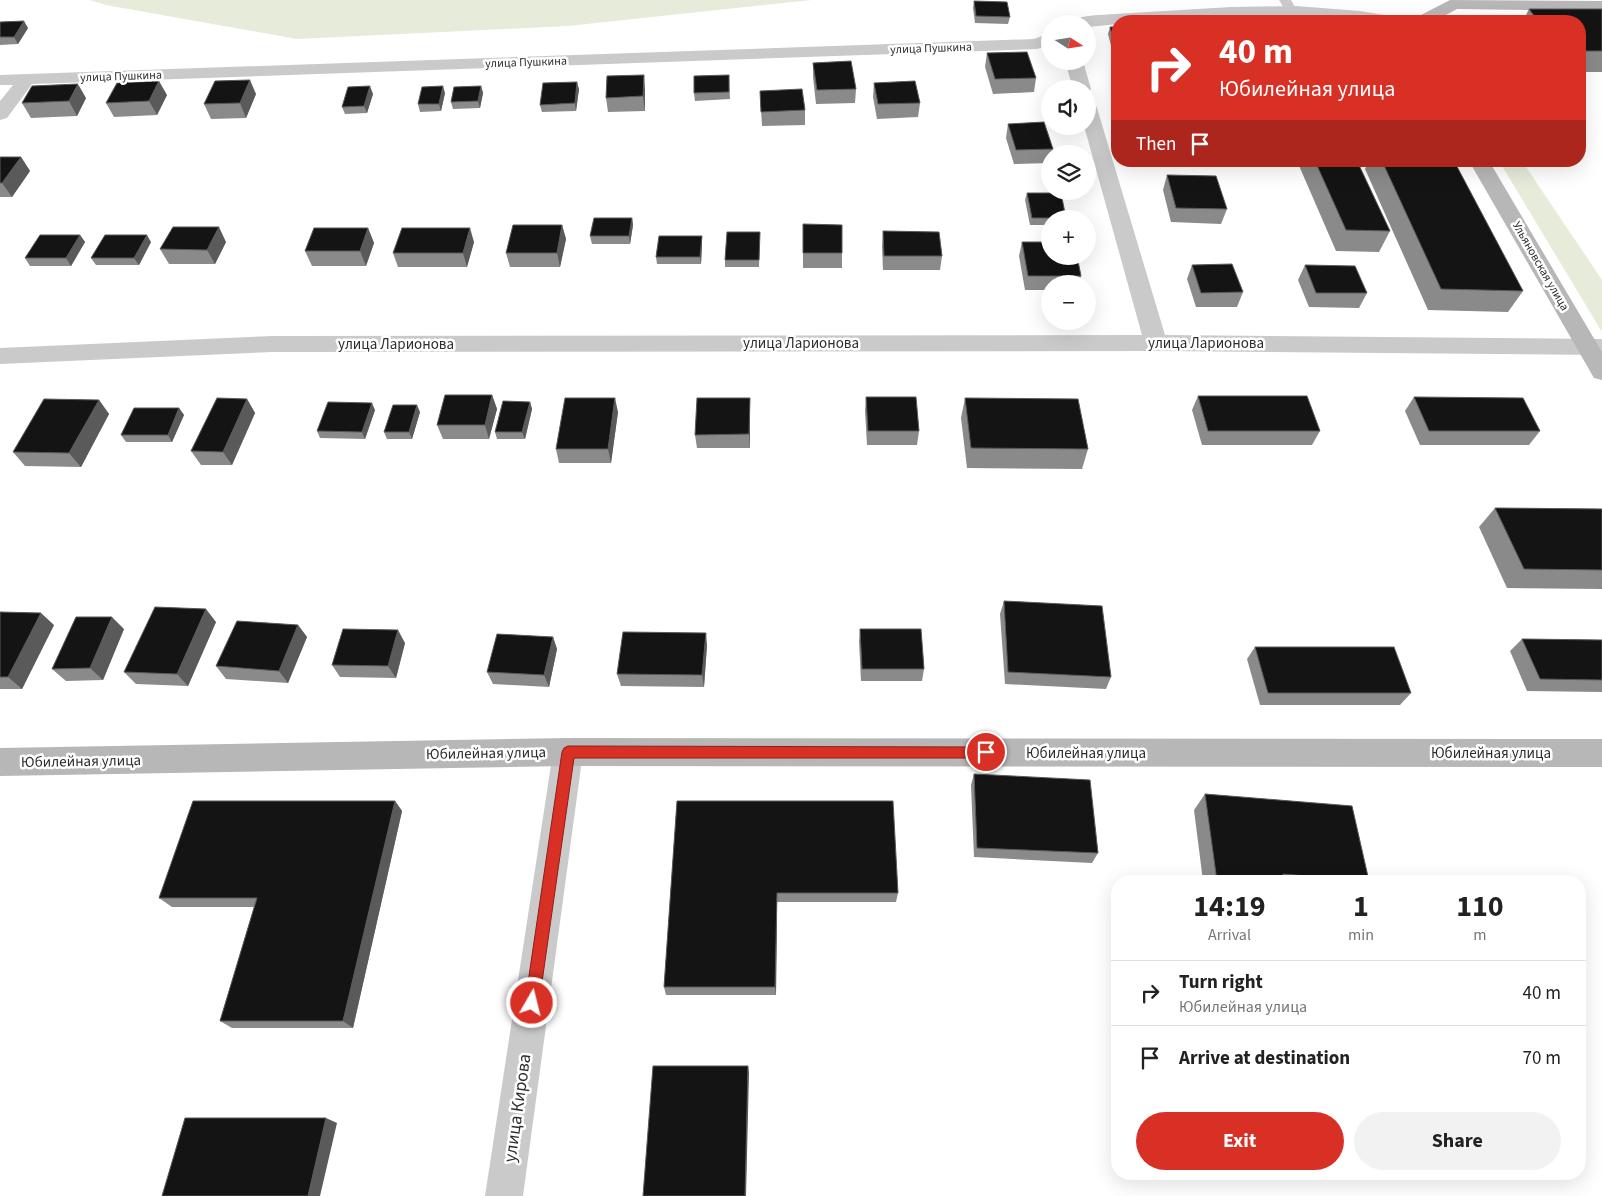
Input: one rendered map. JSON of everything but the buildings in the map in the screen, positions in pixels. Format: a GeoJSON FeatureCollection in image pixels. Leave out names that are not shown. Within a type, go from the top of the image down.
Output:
{"type":"FeatureCollection","features":[{"type":"Feature","properties":{"kind":"street"},"geometry":{"type":"LineString","coordinates":[[1432,15],[1453,2],[1602,6]]}},
{"type":"Feature","properties":{"kind":"street"},"geometry":{"type":"LineString","coordinates":[[1173,15],[1289,6],[1348,15]]}},
{"type":"Feature","properties":{"kind":"street"},"geometry":{"type":"LineString","coordinates":[[1096,21],[1111,20]]}},
{"type":"Feature","properties":{"kind":"street","name":"улица Пушкина"},"geometry":{"type":"LineString","coordinates":[[0,80],[1037,44],[1041,42]]}},
{"type":"Feature","properties":{"kind":"street"},"geometry":{"type":"LineString","coordinates":[[0,114],[27,79]]}},
{"type":"Feature","properties":{"kind":"street"},"geometry":{"type":"LineString","coordinates":[[1096,135],[1156,343]]}},
{"type":"Feature","properties":{"kind":"street","name":"Ульяновская улица"},"geometry":{"type":"LineString","coordinates":[[1483,167],[1595,347],[1602,372]]}},
{"type":"Feature","properties":{"kind":"street","name":"улица Ларионова"},"geometry":{"type":"LineString","coordinates":[[0,356],[272,344],[1156,343],[1595,347]]}},
{"type":"Feature","properties":{"kind":"street","name":"Юбилейная улица"},"geometry":{"type":"LineString","coordinates":[[0,762],[568,752],[1602,753]]}},
{"type":"Feature","properties":{"kind":"street","name":"улица Кирова"},"geometry":{"type":"LineString","coordinates":[[504,1196],[568,752]]}},
{"type":"Feature","properties":{"kind":"green space"},"geometry":{"type":"Polygon","coordinates":[[[90,0],[812,0],[568,26],[297,39],[106,5],[90,0]]]}},
{"type":"Feature","properties":{"kind":"green space"},"geometry":{"type":"Polygon","coordinates":[[[1503,167],[1526,167],[1602,280],[1602,332],[1503,167]]]}},
{"type":"Feature","properties":{"kind":"route"},"geometry":{"type":"LineString","coordinates":[[532,1003],[568,752],[986,752]]}}]}
